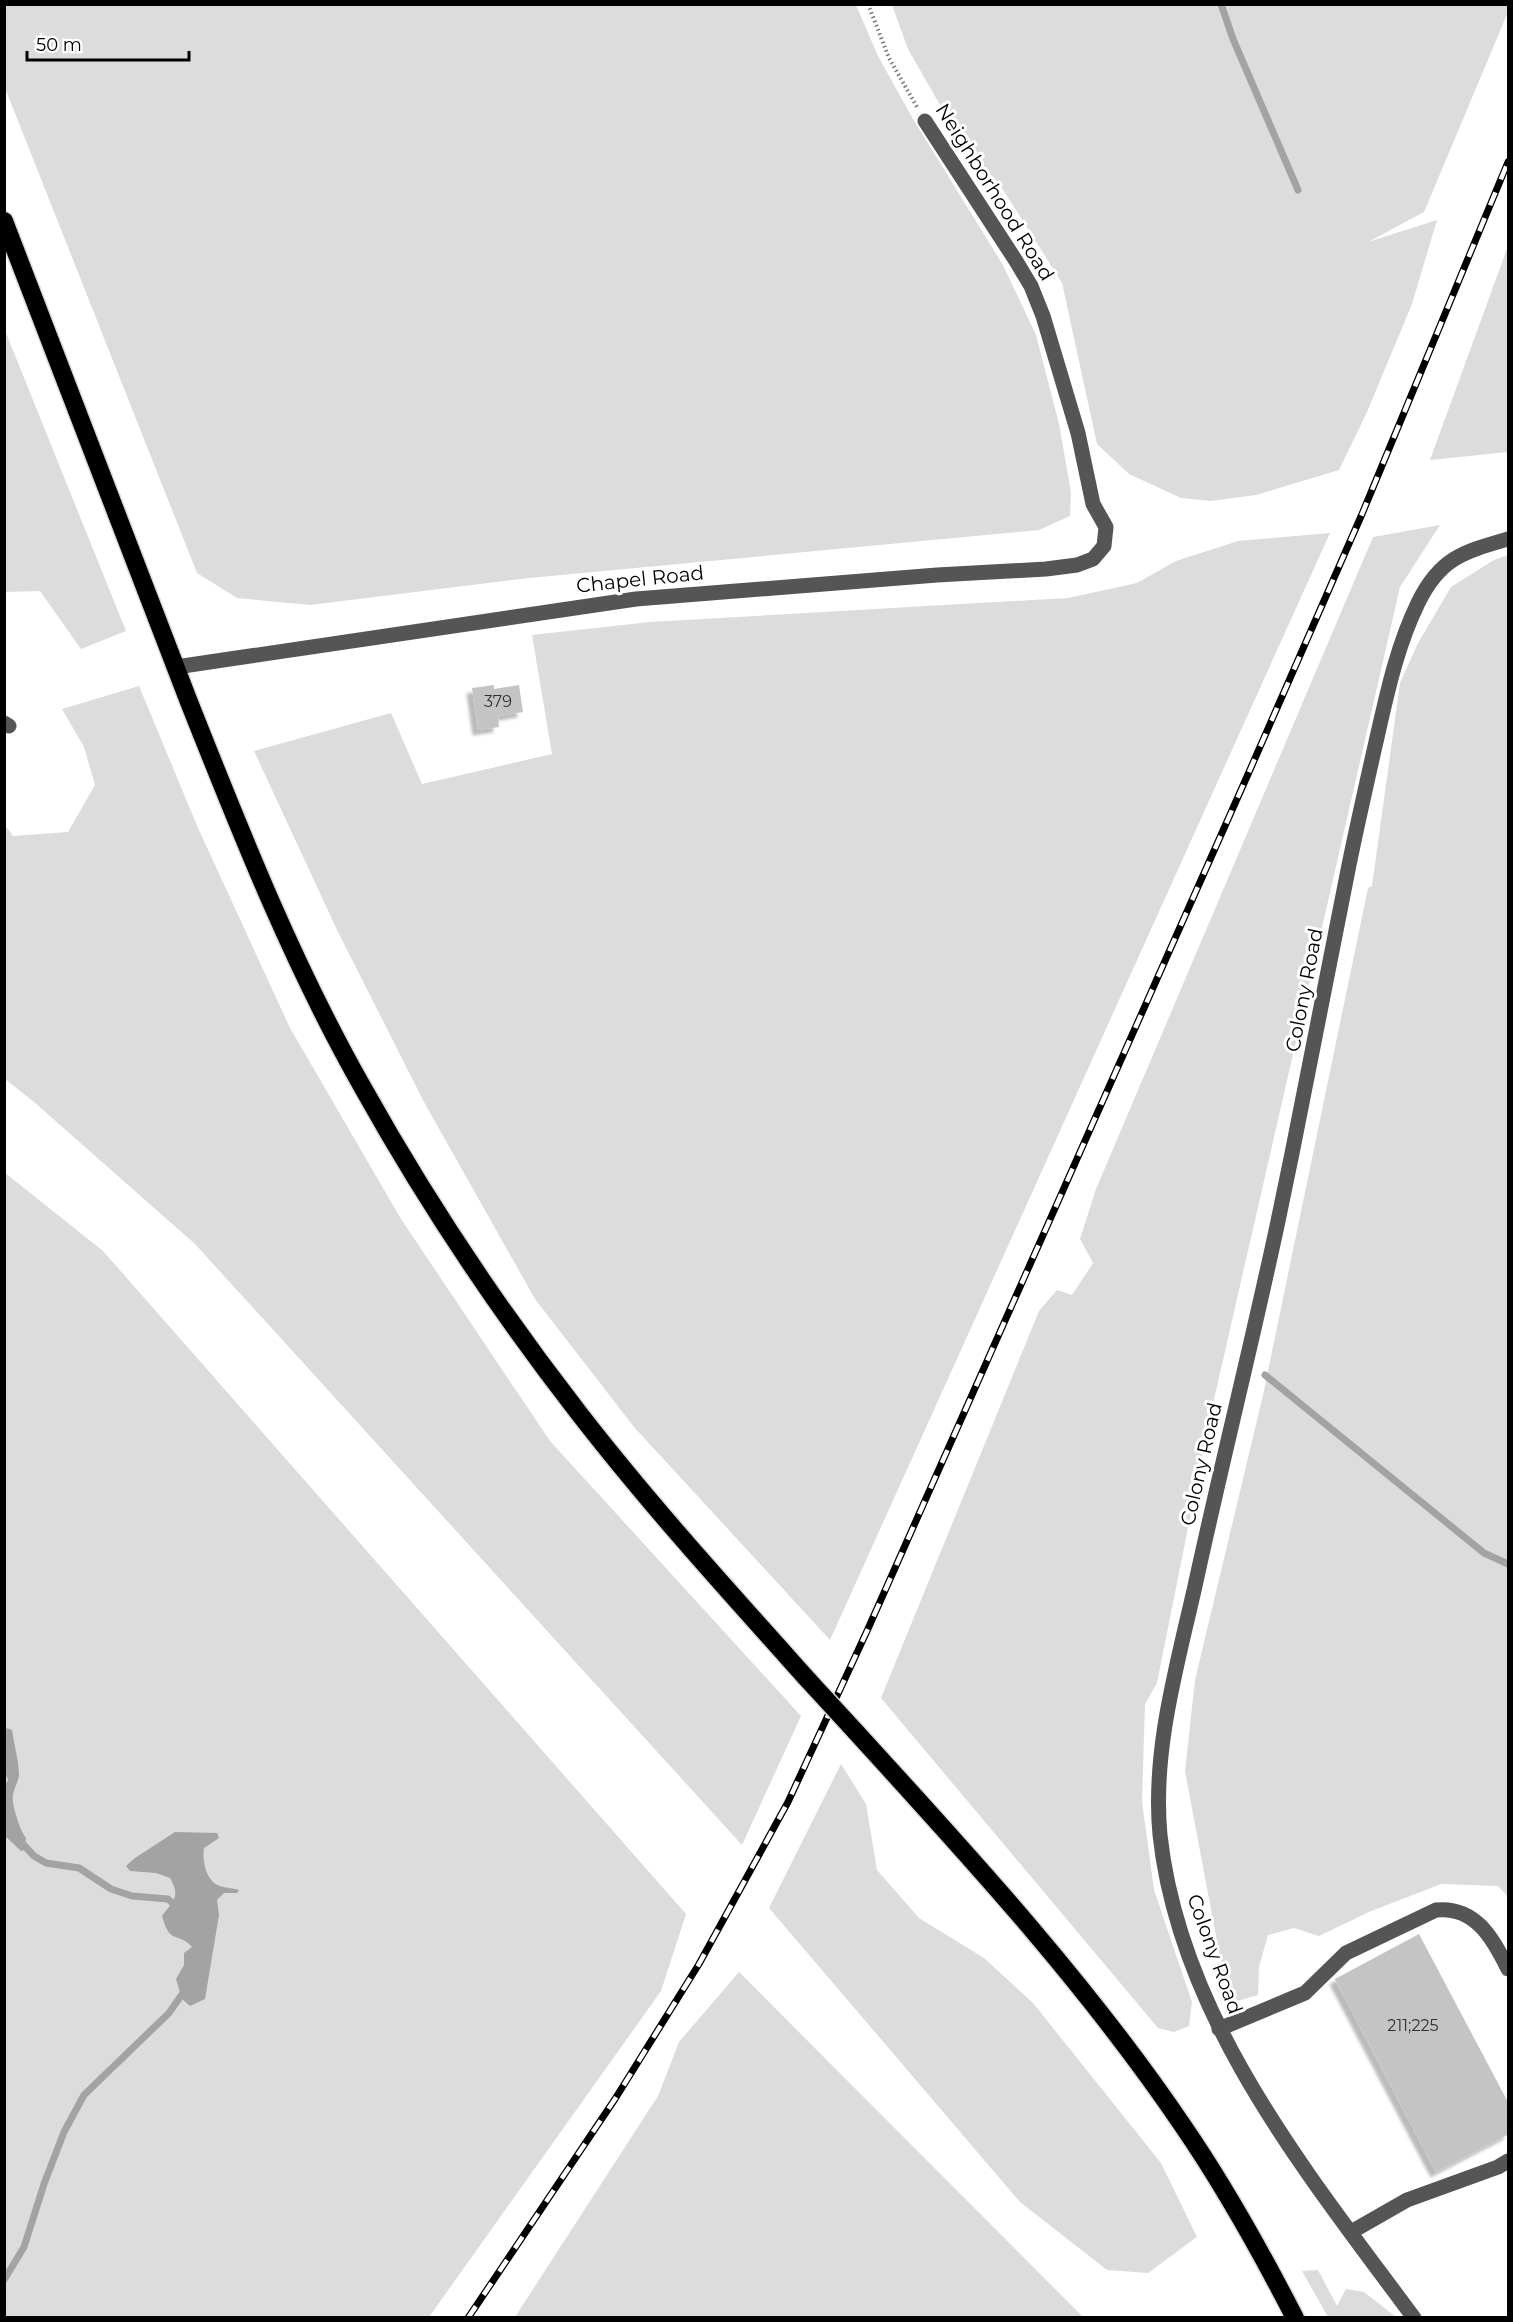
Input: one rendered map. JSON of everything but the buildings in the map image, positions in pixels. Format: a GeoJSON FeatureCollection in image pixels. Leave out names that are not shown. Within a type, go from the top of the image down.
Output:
{"type":"FeatureCollection","features":[{"type":"Feature","properties":{"kind":"highway"},"geometry":{"type":"LineString","coordinates":[[4,220],[176,667],[273,907],[315,998],[361,1085],[411,1171],[495,1299],[578,1413],[705,1565],[1009,1904],[1131,2053],[1184,2126],[1231,2201],[1295,2318]]}},
{"type":"Feature","properties":{"kind":"street","name":"Neighborhood Road"},"geometry":{"type":"LineString","coordinates":[[925,121],[1031,286],[1043,316],[1078,433],[1093,504],[1106,527],[1104,546]]}},
{"type":"Feature","properties":{"kind":"street","name":"Colony Road"},"geometry":{"type":"LineString","coordinates":[[1414,2318],[1351,2232],[1250,2084],[1219,2029],[1196,1976],[1184,1940],[1165,1868],[1159,1803],[1166,1722],[1275,1234],[1359,816],[1391,678],[1415,609],[1437,572],[1457,556],[1509,539]]}},
{"type":"Feature","properties":{"kind":"street","name":"Chapel Road"},"geometry":{"type":"LineString","coordinates":[[176,667],[636,599],[1077,565],[1093,559],[1104,546]]}},
{"type":"Feature","properties":{"kind":"street"},"geometry":{"type":"LineString","coordinates":[[1219,2029],[1305,1993],[1346,1953],[1436,1910],[1455,1910],[1472,1918],[1495,1942],[1509,1969]]}},
{"type":"Feature","properties":{"kind":"street"},"geometry":{"type":"LineString","coordinates":[[1351,2232],[1407,2200],[1509,2161]]}},
{"type":"Feature","properties":{"kind":"path","name":"Neighborhood Road"},"geometry":{"type":"LineString","coordinates":[[868,4],[889,58],[925,121]]}},
{"type":"Feature","properties":{"kind":"shaded area"},"geometry":{"type":"Polygon","coordinates":[[[5,4],[856,5],[878,56],[913,119],[1003,265],[1036,335],[1059,424],[1071,492],[1070,516],[1039,530],[529,578],[310,605],[237,598],[197,573],[5,88],[5,4]]]}},
{"type":"Feature","properties":{"kind":"shaded area"},"geometry":{"type":"Polygon","coordinates":[[[892,5],[1508,5],[1508,12],[1424,212],[1368,242],[1437,220],[1412,304],[1367,412],[1339,470],[1256,495],[1211,501],[1181,498],[1129,474],[1097,444],[1062,283],[1002,188],[956,133],[908,49],[892,5]]]}},
{"type":"Feature","properties":{"kind":"shaded area"},"geometry":{"type":"Polygon","coordinates":[[[1508,246],[1508,452],[1430,460],[1508,246]]]}},
{"type":"Feature","properties":{"kind":"shaded area"},"geometry":{"type":"Polygon","coordinates":[[[4,328],[126,631],[81,649],[40,591],[5,592],[4,328]]]}},
{"type":"Feature","properties":{"kind":"shaded area"},"geometry":{"type":"Polygon","coordinates":[[[1440,525],[1400,587],[1212,1408],[1157,1683],[1145,1704],[1142,1801],[1154,1890],[1192,2002],[1189,2026],[1174,2032],[1158,2028],[881,1698],[1039,1311],[1057,1290],[1072,1295],[1093,1263],[1080,1239],[1096,1189],[1373,537],[1440,525]]]}},
{"type":"Feature","properties":{"kind":"shaded area"},"geometry":{"type":"Polygon","coordinates":[[[1330,533],[830,1640],[634,1427],[535,1299],[424,1102],[338,932],[254,751],[391,713],[422,784],[552,754],[532,635],[650,622],[1068,598],[1137,583],[1176,561],[1238,541],[1330,533]]]}},
{"type":"Feature","properties":{"kind":"shaded area"},"geometry":{"type":"Polygon","coordinates":[[[1508,555],[1508,1897],[1498,1886],[1441,1884],[1369,1912],[1319,1936],[1294,1928],[1268,1935],[1259,1967],[1258,1995],[1234,2002],[1222,1968],[1185,1771],[1195,1680],[1263,1395],[1368,888],[1372,886],[1400,683],[1418,643],[1451,587],[1494,560],[1508,555]]]}},
{"type":"Feature","properties":{"kind":"shaded area"},"geometry":{"type":"Polygon","coordinates":[[[139,686],[198,828],[290,1028],[401,1219],[550,1441],[801,1716],[742,1845],[195,1244],[5,1079],[5,825],[13,836],[68,832],[95,785],[84,747],[62,709],[139,686]]]}},
{"type":"Feature","properties":{"kind":"shaded area"},"geometry":{"type":"Polygon","coordinates":[[[4,1172],[103,1251],[686,1914],[661,1991],[429,2317],[5,2317],[4,1172]]]}},
{"type":"Feature","properties":{"kind":"shaded area"},"geometry":{"type":"Polygon","coordinates":[[[7,1728],[12,1730],[19,1775],[13,1804],[16,1817],[26,1838],[24,1850],[21,1851],[5,1836],[5,1785],[8,1780],[5,1773],[4,1733],[7,1728]]]}},
{"type":"Feature","properties":{"kind":"shaded area"},"geometry":{"type":"Polygon","coordinates":[[[841,1764],[866,1804],[877,1870],[919,1918],[984,1958],[1033,2003],[1161,2163],[1197,2237],[1148,2273],[1107,2270],[1020,2202],[769,1908],[841,1764]]]}},
{"type":"Feature","properties":{"kind":"shaded area"},"geometry":{"type":"Polygon","coordinates":[[[175,1832],[217,1833],[219,1838],[204,1848],[206,1870],[215,1884],[239,1890],[237,1893],[224,1893],[217,1900],[219,1915],[205,1999],[190,2006],[182,1999],[176,1979],[184,1965],[184,1953],[192,1947],[187,1942],[171,1935],[162,1916],[174,1898],[173,1884],[170,1878],[156,1873],[130,1871],[126,1866],[175,1832]]]}},
{"type":"Feature","properties":{"kind":"shaded area"},"geometry":{"type":"Polygon","coordinates":[[[739,1972],[1083,2317],[515,2317],[658,2096],[679,2042],[739,1972]]]}},
{"type":"Feature","properties":{"kind":"shaded area"},"geometry":{"type":"Polygon","coordinates":[[[1318,2270],[1337,2306],[1346,2289],[1364,2292],[1396,2317],[1328,2317],[1302,2271],[1318,2270]]]}},
{"type":"Feature","properties":{"kind":"waterway"},"geometry":{"type":"LineString","coordinates":[[1221,4],[1233,39],[1298,190]]}},
{"type":"Feature","properties":{"kind":"waterway"},"geometry":{"type":"LineString","coordinates":[[1265,1375],[1484,1553],[1508,1564]]}},
{"type":"Feature","properties":{"kind":"waterway"},"geometry":{"type":"LineString","coordinates":[[21,1842],[34,1856],[46,1863],[79,1868],[111,1889],[132,1896],[168,1899],[179,1909]]}},
{"type":"Feature","properties":{"kind":"waterway"},"geometry":{"type":"LineString","coordinates":[[4,2280],[24,2247],[44,2184],[64,2132],[84,2095],[169,2013],[185,1990]]}},
{"type":"Feature","properties":{"kind":"railway"},"geometry":{"type":"LineString","coordinates":[[468,2318],[615,2099],[699,1964],[788,1802],[867,1631],[1249,772],[1362,514],[1508,162]]}}]}
